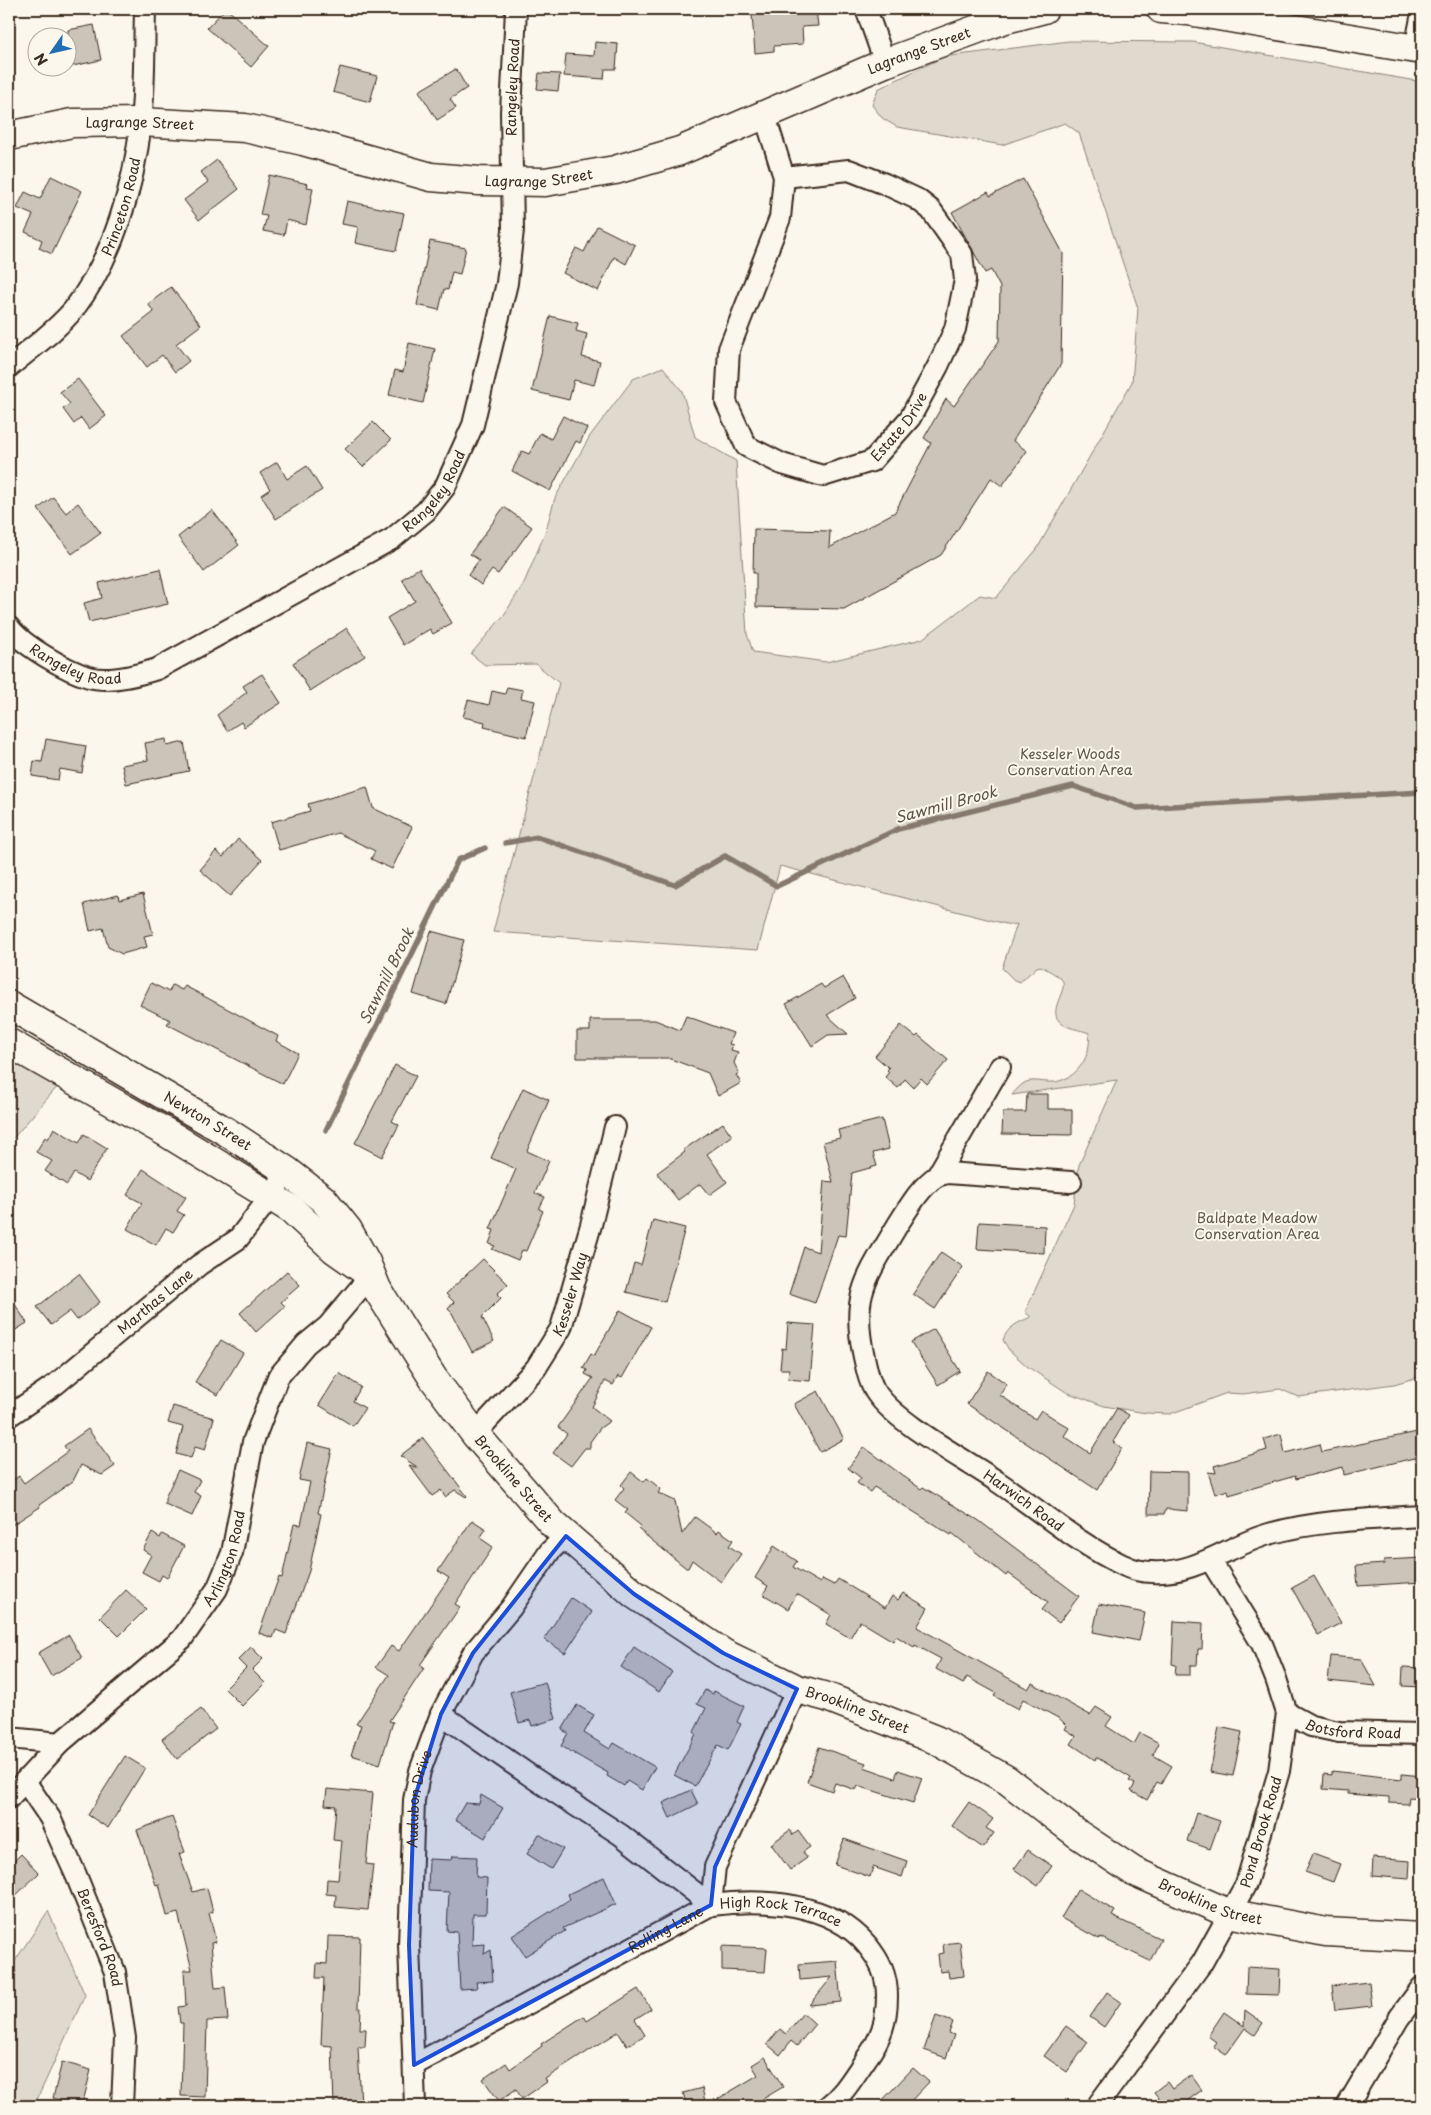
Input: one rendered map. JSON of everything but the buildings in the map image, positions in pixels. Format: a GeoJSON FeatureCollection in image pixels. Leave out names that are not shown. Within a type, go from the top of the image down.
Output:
{"type":"FeatureCollection","features":[{"type":"Feature","properties":{"kind":"main road","name":"Lagrange Street"},"geometry":{"type":"LineString","coordinates":[[9,136],[72,123],[141,122],[245,128],[303,140],[432,177],[514,183],[545,182],[584,177],[629,166],[700,143],[885,63],[1002,20],[1044,9]]}},
{"type":"Feature","properties":{"kind":"main road"},"geometry":{"type":"LineString","coordinates":[[1161,9],[1188,10],[1419,50]]}},
{"type":"Feature","properties":{"kind":"main road","name":"Newton Street"},"geometry":{"type":"LineString","coordinates":[[9,1005],[188,1107],[287,1171],[324,1200],[348,1230],[393,1315]]}},
{"type":"Feature","properties":{"kind":"main road","name":"Newton Street"},"geometry":{"type":"LineString","coordinates":[[9,1043],[167,1133],[271,1196],[290,1209],[334,1249],[371,1275]]}},
{"type":"Feature","properties":{"kind":"main road","name":"Brookline Street"},"geometry":{"type":"LineString","coordinates":[[393,1315],[433,1378],[475,1434],[566,1536],[642,1600],[723,1653],[797,1689],[851,1706],[936,1740],[1007,1780],[1076,1833],[1133,1871],[1228,1913],[1326,1932],[1422,1937]]}},
{"type":"Feature","properties":{"kind":"street","name":"Princeton Road"},"geometry":{"type":"LineString","coordinates":[[9,367],[73,310],[98,274],[115,231],[133,173],[141,122],[145,9]]}},
{"type":"Feature","properties":{"kind":"street","name":"Rangeley Road"},"geometry":{"type":"LineString","coordinates":[[9,627],[16,636],[50,659],[90,678],[128,678],[157,669],[392,539],[426,511],[445,487],[472,425],[507,283],[513,230],[514,183],[511,112],[516,9]]}},
{"type":"Feature","properties":{"kind":"street"},"geometry":{"type":"LineString","coordinates":[[866,9],[885,63]]}},
{"type":"Feature","properties":{"kind":"street"},"geometry":{"type":"LineString","coordinates":[[1419,50],[1422,13]]}},
{"type":"Feature","properties":{"kind":"street","name":"Estate Drive"},"geometry":{"type":"LineString","coordinates":[[765,116],[784,177],[780,218],[730,349],[726,402],[746,446],[782,464],[823,476],[872,461],[910,418],[938,366],[955,329],[965,280],[962,254],[931,210],[917,199],[885,184],[849,170],[784,177]]}},
{"type":"Feature","properties":{"kind":"street","name":"Harwich Road"},"geometry":{"type":"LineString","coordinates":[[1000,1067],[937,1176],[929,1181],[908,1208],[866,1279],[858,1307],[860,1339],[868,1374],[876,1394],[897,1414],[927,1436],[999,1482],[1078,1540],[1125,1566],[1151,1572],[1176,1572],[1211,1561],[1233,1546],[1268,1534],[1304,1526],[1422,1516]]}},
{"type":"Feature","properties":{"kind":"street","name":"Kesseler Way"},"geometry":{"type":"LineString","coordinates":[[475,1434],[536,1368],[561,1328],[591,1225],[615,1126]]}},
{"type":"Feature","properties":{"kind":"street","name":"Marthas Lane"},"geometry":{"type":"LineString","coordinates":[[9,1416],[56,1384],[199,1265],[238,1239],[271,1196],[287,1171]]}},
{"type":"Feature","properties":{"kind":"street"},"geometry":{"type":"LineString","coordinates":[[937,1176],[948,1173],[1071,1182]]}},
{"type":"Feature","properties":{"kind":"street","name":"Arlington Road"},"geometry":{"type":"LineString","coordinates":[[9,1798],[60,1743],[182,1638],[217,1589],[232,1554],[253,1442],[278,1377],[306,1344],[328,1326],[371,1275]]}},
{"type":"Feature","properties":{"kind":"street","name":"Audubon Drive"},"geometry":{"type":"LineString","coordinates":[[415,2106],[409,1945],[414,1800],[420,1771],[441,1714],[473,1653],[511,1608],[550,1551],[566,1536]]}},
{"type":"Feature","properties":{"kind":"street","name":"Pond Brook Road"},"geometry":{"type":"LineString","coordinates":[[1098,2106],[1202,1963],[1228,1913],[1246,1884],[1279,1771],[1287,1713],[1262,1644],[1211,1561]]}},
{"type":"Feature","properties":{"kind":"street","name":"Rolling Lane"},"geometry":{"type":"LineString","coordinates":[[414,2065],[711,1904],[715,1867],[797,1689]]}},
{"type":"Feature","properties":{"kind":"street","name":"Botsford Road"},"geometry":{"type":"LineString","coordinates":[[1287,1713],[1311,1726],[1339,1732],[1396,1735],[1422,1734]]}},
{"type":"Feature","properties":{"kind":"street","name":"High Rock Terrace"},"geometry":{"type":"LineString","coordinates":[[441,1714],[535,1780],[621,1835],[711,1904],[739,1901],[771,1903],[819,1912],[844,1922],[858,1935],[885,1972],[887,2016],[879,2042],[839,2098],[828,2106]]}},
{"type":"Feature","properties":{"kind":"street"},"geometry":{"type":"LineString","coordinates":[[9,1738],[60,1743]]}},
{"type":"Feature","properties":{"kind":"street","name":"Beresford Road"},"geometry":{"type":"LineString","coordinates":[[25,1781],[50,1818],[76,1875],[115,1972],[125,2038],[122,2106]]}},
{"type":"Feature","properties":{"kind":"street"},"geometry":{"type":"LineString","coordinates":[[1347,2106],[1399,2018],[1422,1987]]}},
{"type":"Feature","properties":{"kind":"highlighted area"},"geometry":{"type":"Polygon","coordinates":[[[566,1536],[634,1594],[723,1653],[797,1689],[715,1867],[711,1905],[414,2065],[409,1945],[414,1800],[441,1714],[473,1653],[566,1536]]]}},
{"type":"Feature","properties":{"kind":"green space"},"geometry":{"type":"Polygon","coordinates":[[[1069,41],[1193,42],[1422,82],[1422,1376],[1394,1384],[1298,1397],[1280,1389],[1243,1394],[1227,1393],[1170,1414],[1146,1413],[1104,1406],[1066,1392],[1028,1367],[1009,1350],[1003,1340],[1005,1335],[1010,1328],[1031,1317],[1025,1312],[1074,1204],[1079,1165],[1117,1080],[1012,1095],[1026,1082],[1054,1082],[1070,1076],[1082,1065],[1086,1057],[1089,1041],[1089,1033],[1065,1026],[1056,1016],[1057,1005],[1063,988],[1060,978],[1041,966],[1037,967],[1020,982],[1014,980],[1002,968],[1017,924],[1010,925],[780,866],[758,950],[493,932],[559,683],[536,664],[485,665],[471,654],[504,615],[524,583],[545,533],[555,498],[590,436],[633,379],[663,367],[682,391],[695,437],[736,461],[747,634],[753,652],[826,662],[922,639],[980,595],[996,598],[1037,549],[1132,382],[1138,308],[1079,133],[1065,123],[1002,145],[897,127],[882,118],[872,105],[878,89],[943,57],[1069,41]]]}},
{"type":"Feature","properties":{"kind":"green space"},"geometry":{"type":"Polygon","coordinates":[[[9,1058],[58,1086],[9,1143],[9,1058]]]}},
{"type":"Feature","properties":{"kind":"green space"},"geometry":{"type":"Polygon","coordinates":[[[48,1911],[85,1995],[34,2106],[9,2106],[9,1970],[48,1911]]]}},
{"type":"Feature","properties":{"kind":"waterway","name":"Sawmill Brook"},"geometry":{"type":"LineString","coordinates":[[505,843],[538,837],[675,885],[725,856],[777,886],[898,829],[1073,786],[1137,808],[1422,792]]}},
{"type":"Feature","properties":{"kind":"waterway","name":"Sawmill Brook"},"geometry":{"type":"LineString","coordinates":[[326,1130],[458,860],[485,848]]}},
{"type":"Feature","properties":{"kind":"park label","name":"Kesseler Woods Conservation Area"},"geometry":{"type":"Point","coordinates":[1070,762]}},
{"type":"Feature","properties":{"kind":"park label","name":"Baldpate Meadow Conservation Area"},"geometry":{"type":"Point","coordinates":[1257,1226]}}]}
